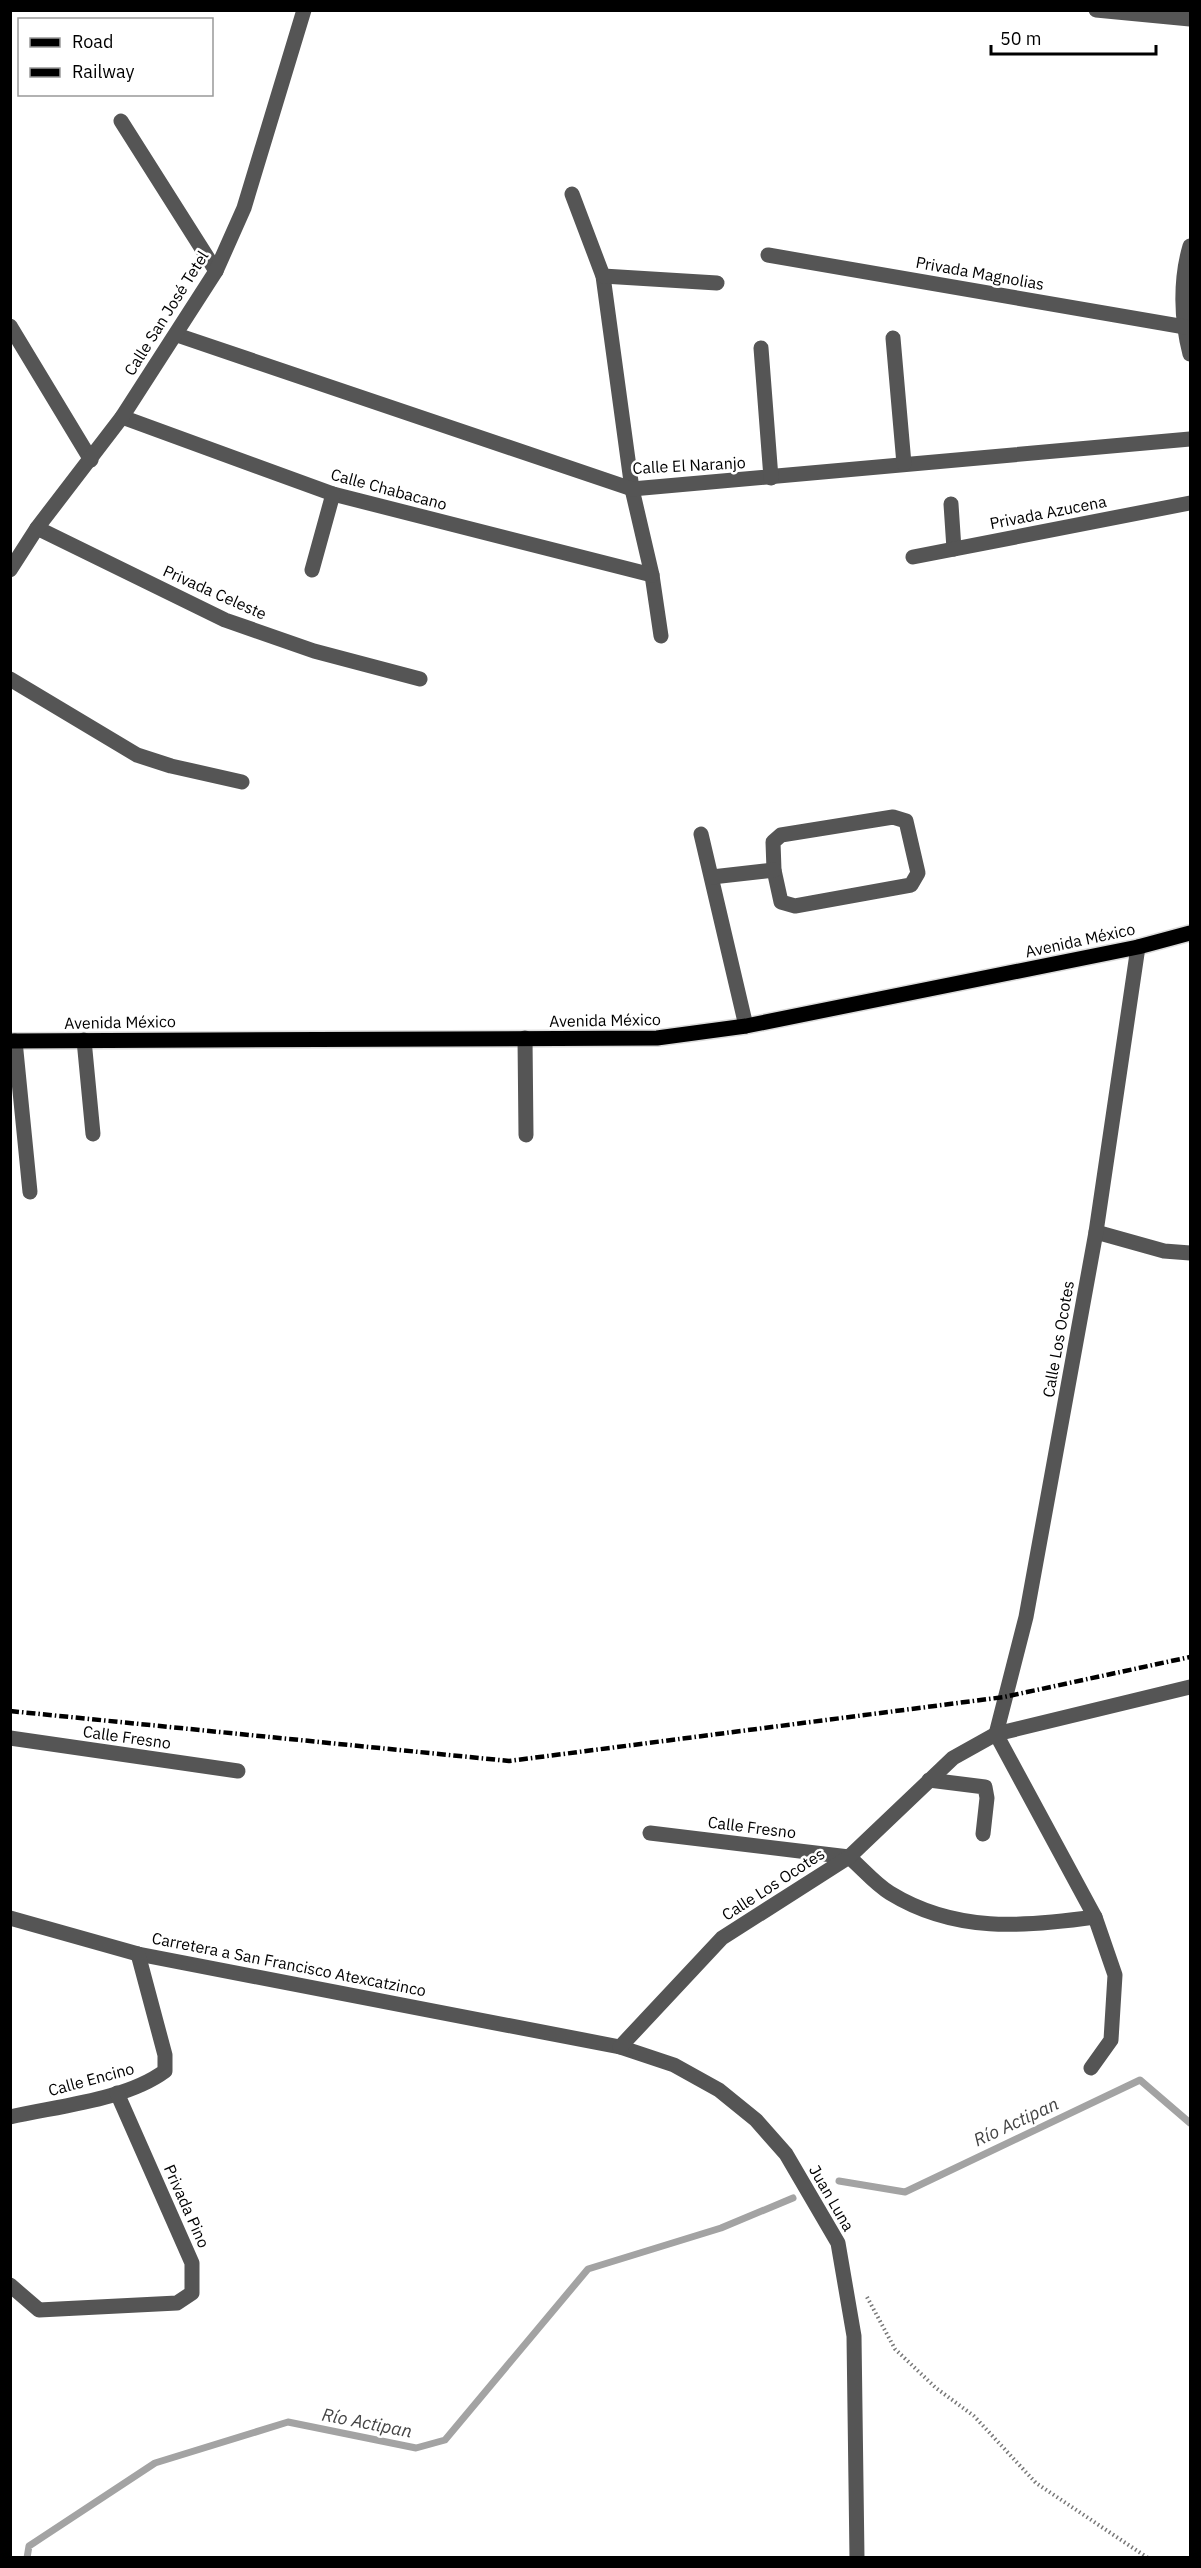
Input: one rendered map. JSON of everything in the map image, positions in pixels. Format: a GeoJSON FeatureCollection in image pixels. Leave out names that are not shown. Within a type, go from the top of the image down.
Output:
{"type":"FeatureCollection","features":[{"type":"Feature","properties":{"kind":"main road","name":"Avenida México"},"geometry":{"type":"LineString","coordinates":[[13,1041],[657,1038],[746,1026],[1138,946],[1191,933]]}},
{"type":"Feature","properties":{"kind":"street","name":"Calle San José Tetel"},"geometry":{"type":"LineString","coordinates":[[10,570],[37,528],[122,417],[177,335],[216,271],[244,208],[304,10]]}},
{"type":"Feature","properties":{"kind":"street"},"geometry":{"type":"LineString","coordinates":[[1096,10],[1191,19]]}},
{"type":"Feature","properties":{"kind":"street"},"geometry":{"type":"LineString","coordinates":[[121,121],[216,271]]}},
{"type":"Feature","properties":{"kind":"street"},"geometry":{"type":"LineString","coordinates":[[572,194],[603,276],[632,489],[652,575],[661,636]]}},
{"type":"Feature","properties":{"kind":"street"},"geometry":{"type":"LineString","coordinates":[[1190,348],[1185,327],[1183,271],[1191,246]]}},
{"type":"Feature","properties":{"kind":"street","name":"Privada Magnolias"},"geometry":{"type":"LineString","coordinates":[[768,255],[1185,327]]}},
{"type":"Feature","properties":{"kind":"street"},"geometry":{"type":"LineString","coordinates":[[603,276],[717,283]]}},
{"type":"Feature","properties":{"kind":"street"},"geometry":{"type":"LineString","coordinates":[[10,326],[91,460]]}},
{"type":"Feature","properties":{"kind":"street","name":"Calle El Naranjo"},"geometry":{"type":"LineString","coordinates":[[177,335],[632,489],[1191,439]]}},
{"type":"Feature","properties":{"kind":"street"},"geometry":{"type":"LineString","coordinates":[[893,338],[904,464]]}},
{"type":"Feature","properties":{"kind":"street"},"geometry":{"type":"LineString","coordinates":[[761,348],[771,478]]}},
{"type":"Feature","properties":{"kind":"street","name":"Calle Chabacano"},"geometry":{"type":"LineString","coordinates":[[122,417],[333,494],[652,575]]}},
{"type":"Feature","properties":{"kind":"street"},"geometry":{"type":"LineString","coordinates":[[312,570],[333,494]]}},
{"type":"Feature","properties":{"kind":"street","name":"Privada Azucena"},"geometry":{"type":"LineString","coordinates":[[913,557],[1191,503]]}},
{"type":"Feature","properties":{"kind":"street"},"geometry":{"type":"LineString","coordinates":[[951,504],[954,549]]}},
{"type":"Feature","properties":{"kind":"street","name":"Privada Celeste"},"geometry":{"type":"LineString","coordinates":[[37,528],[225,620],[314,651],[420,679]]}},
{"type":"Feature","properties":{"kind":"street"},"geometry":{"type":"LineString","coordinates":[[10,679],[137,755],[171,766],[242,782]]}},
{"type":"Feature","properties":{"kind":"street"},"geometry":{"type":"LineString","coordinates":[[893,816],[906,821],[918,873],[911,885],[795,906],[781,902],[774,870],[772,842],[781,835],[893,816]]}},
{"type":"Feature","properties":{"kind":"street"},"geometry":{"type":"LineString","coordinates":[[700,834],[746,1026]]}},
{"type":"Feature","properties":{"kind":"street"},"geometry":{"type":"LineString","coordinates":[[712,877],[774,870]]}},
{"type":"Feature","properties":{"kind":"street","name":"Calle Los Ocotes"},"geometry":{"type":"LineString","coordinates":[[996,1734],[1026,1617],[1096,1232],[1138,946]]}},
{"type":"Feature","properties":{"kind":"street"},"geometry":{"type":"LineString","coordinates":[[525,1038],[526,1135]]}},
{"type":"Feature","properties":{"kind":"street"},"geometry":{"type":"LineString","coordinates":[[84,1040],[93,1134]]}},
{"type":"Feature","properties":{"kind":"street"},"geometry":{"type":"LineString","coordinates":[[13,1041],[30,1192]]}},
{"type":"Feature","properties":{"kind":"street"},"geometry":{"type":"LineString","coordinates":[[1096,1232],[1164,1251],[1191,1253]]}},
{"type":"Feature","properties":{"kind":"street","name":"Calle Los Ocotes"},"geometry":{"type":"LineString","coordinates":[[620,2048],[722,1938],[849,1857],[953,1758],[996,1734],[1191,1687]]}},
{"type":"Feature","properties":{"kind":"street"},"geometry":{"type":"LineString","coordinates":[[996,1734],[1095,1917],[1115,1976],[1111,2040],[1091,2068]]}},
{"type":"Feature","properties":{"kind":"street","name":"Calle Fresno"},"geometry":{"type":"LineString","coordinates":[[10,1738],[238,1771]]}},
{"type":"Feature","properties":{"kind":"street"},"geometry":{"type":"LineString","coordinates":[[929,1780],[985,1787],[987,1798],[983,1834]]}},
{"type":"Feature","properties":{"kind":"street","name":"Calle Fresno"},"geometry":{"type":"LineString","coordinates":[[650,1833],[849,1857]]}},
{"type":"Feature","properties":{"kind":"street"},"geometry":{"type":"LineString","coordinates":[[849,1857],[889,1893],[943,1918],[994,1925],[1041,1924],[1095,1917]]}},
{"type":"Feature","properties":{"kind":"street","name":"Carretera a San Francisco Atexcatzinco"},"geometry":{"type":"LineString","coordinates":[[10,1918],[138,1954],[563,2035]]}},
{"type":"Feature","properties":{"kind":"street","name":"Calle Encino"},"geometry":{"type":"LineString","coordinates":[[10,2117],[117,2093],[152,2080],[165,2071],[165,2055],[138,1954]]}},
{"type":"Feature","properties":{"kind":"street","name":"Juan Luna"},"geometry":{"type":"LineString","coordinates":[[563,2035],[620,2048],[674,2065],[719,2091],[756,2120],[786,2154],[838,2243],[854,2336],[857,2558]]}},
{"type":"Feature","properties":{"kind":"street","name":"Privada Pino"},"geometry":{"type":"LineString","coordinates":[[10,2285],[39,2310],[177,2303],[192,2294],[192,2263],[117,2093]]}},
{"type":"Feature","properties":{"kind":"path"},"geometry":{"type":"LineString","coordinates":[[867,2296],[895,2349],[936,2388],[974,2416],[1036,2483],[1148,2558]]}},
{"type":"Feature","properties":{"kind":"waterway","name":"Río Actipan"},"geometry":{"type":"LineString","coordinates":[[839,2181],[905,2192],[1140,2080],[1190,2123]]}},
{"type":"Feature","properties":{"kind":"waterway","name":"Río Actipan"},"geometry":{"type":"LineString","coordinates":[[27,2558],[29,2546],[155,2463],[288,2422],[416,2448],[445,2440],[588,2269],[721,2228],[793,2198]]}},
{"type":"Feature","properties":{"kind":"railway"},"geometry":{"type":"LineString","coordinates":[[10,1711],[509,1761],[1004,1697],[1190,1657]]}}]}
